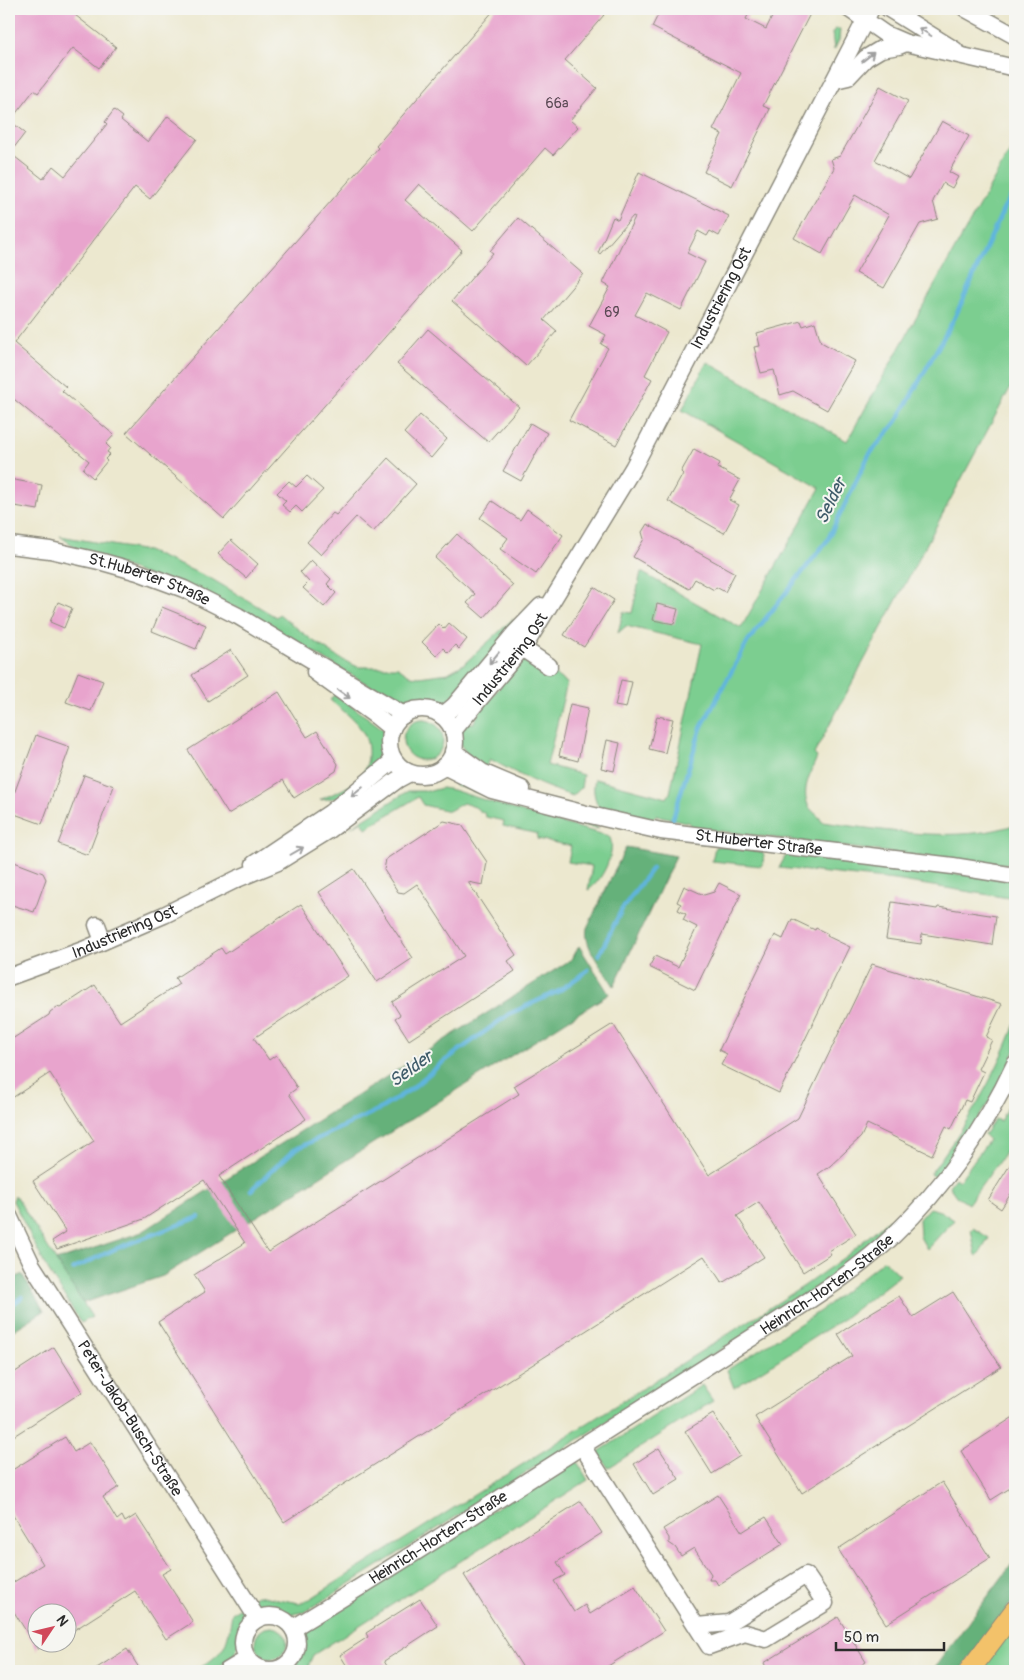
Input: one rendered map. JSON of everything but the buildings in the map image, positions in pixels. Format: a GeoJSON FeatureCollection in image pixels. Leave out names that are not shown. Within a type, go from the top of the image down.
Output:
{"type":"FeatureCollection","features":[{"type":"Feature","properties":{"kind":"main road"},"geometry":{"type":"LineString","coordinates":[[969,1671],[1015,1610]]}},
{"type":"Feature","properties":{"kind":"street"},"geometry":{"type":"LineString","coordinates":[[848,9],[868,15],[885,34],[906,43],[945,53],[961,54],[1015,68]]}},
{"type":"Feature","properties":{"kind":"street"},"geometry":{"type":"LineString","coordinates":[[889,9],[961,54]]}},
{"type":"Feature","properties":{"kind":"street"},"geometry":{"type":"LineString","coordinates":[[966,9],[1015,36]]}},
{"type":"Feature","properties":{"kind":"street","name":"Industriering Ost"},"geometry":{"type":"LineString","coordinates":[[453,731],[522,648],[632,468],[753,236],[807,121],[835,80],[868,15]]}},
{"type":"Feature","properties":{"kind":"street"},"geometry":{"type":"LineString","coordinates":[[835,80],[848,77],[866,58],[881,49],[887,46],[899,46],[906,43]]}},
{"type":"Feature","properties":{"kind":"street","name":"St.Huberter Straße"},"geometry":{"type":"LineString","coordinates":[[9,546],[50,550],[138,572],[212,602],[299,651],[404,714]]}},
{"type":"Feature","properties":{"kind":"street","name":"Industriering Ost"},"geometry":{"type":"LineString","coordinates":[[442,716],[454,706],[514,634],[562,583]]}},
{"type":"Feature","properties":{"kind":"street","name":"St.Huberter Straße"},"geometry":{"type":"LineString","coordinates":[[279,641],[286,649],[328,682],[392,729]]}},
{"type":"Feature","properties":{"kind":"street"},"geometry":{"type":"LineString","coordinates":[[522,648],[549,666]]}},
{"type":"Feature","properties":{"kind":"street"},"geometry":{"type":"LineString","coordinates":[[427,710],[442,716],[453,731],[455,744],[453,751],[444,766],[438,771],[424,775],[410,773],[394,760],[389,745],[392,729],[399,718],[411,711],[427,710]]}},
{"type":"Feature","properties":{"kind":"street","name":"St.Huberter Straße"},"geometry":{"type":"LineString","coordinates":[[453,751],[482,772],[568,809]]}},
{"type":"Feature","properties":{"kind":"street","name":"Industriering Ost"},"geometry":{"type":"LineString","coordinates":[[237,879],[257,862],[330,813],[394,760]]}},
{"type":"Feature","properties":{"kind":"street","name":"St.Huberter Straße"},"geometry":{"type":"LineString","coordinates":[[444,766],[492,790],[661,831],[953,866],[1015,876]]}},
{"type":"Feature","properties":{"kind":"street","name":"Industriering Ost"},"geometry":{"type":"LineString","coordinates":[[9,977],[99,932],[164,915],[237,879],[278,862],[328,831],[397,780],[410,773]]}},
{"type":"Feature","properties":{"kind":"street","name":"St.Huberter Straße"},"geometry":{"type":"LineString","coordinates":[[953,866],[1015,868]]}},
{"type":"Feature","properties":{"kind":"street","name":"Heinrich-Horten-Straße"},"geometry":{"type":"LineString","coordinates":[[293,1628],[812,1299],[880,1248],[916,1213],[960,1161],[996,1105],[1015,1064]]}},
{"type":"Feature","properties":{"kind":"street","name":"Peter-Jakob-Busch-Straße"},"geometry":{"type":"LineString","coordinates":[[9,1216],[32,1265],[257,1618]]}},
{"type":"Feature","properties":{"kind":"street"},"geometry":{"type":"LineString","coordinates":[[582,1446],[709,1646],[745,1633],[766,1639],[825,1604],[806,1575],[728,1623],[697,1626]]}},
{"type":"Feature","properties":{"kind":"street"},"geometry":{"type":"LineString","coordinates":[[273,1616],[288,1622],[293,1628],[297,1644],[296,1652],[287,1668],[269,1671],[253,1665],[247,1658],[244,1652],[243,1636],[246,1629],[257,1618],[273,1616]]}},
{"type":"Feature","properties":{"kind":"street"},"geometry":{"type":"LineString","coordinates":[[227,1671],[247,1658]]}},
{"type":"Feature","properties":{"kind":"green space"},"geometry":{"type":"Polygon","coordinates":[[[835,29],[840,29],[839,40],[834,50],[832,33],[835,29]]]}},
{"type":"Feature","properties":{"kind":"green space"},"geometry":{"type":"Polygon","coordinates":[[[1015,142],[1015,379],[814,754],[817,757],[807,782],[806,794],[809,807],[822,822],[927,834],[990,831],[1015,824],[1015,864],[973,863],[688,827],[690,823],[656,815],[650,822],[601,812],[595,796],[595,779],[667,798],[670,793],[702,644],[626,626],[618,633],[623,612],[632,613],[641,572],[741,628],[820,488],[682,410],[707,362],[847,441],[1015,142]]]}},
{"type":"Feature","properties":{"kind":"green space"},"geometry":{"type":"Polygon","coordinates":[[[60,536],[147,551],[210,578],[276,617],[279,614],[312,640],[341,659],[358,667],[398,667],[411,676],[419,677],[448,673],[464,664],[513,619],[510,632],[447,702],[441,704],[419,703],[406,707],[239,609],[79,550],[60,536]]]}},
{"type":"Feature","properties":{"kind":"green space"},"geometry":{"type":"Polygon","coordinates":[[[530,658],[567,683],[547,765],[583,775],[581,788],[573,796],[530,780],[490,759],[486,769],[467,753],[460,743],[461,731],[468,720],[473,724],[479,712],[523,659],[530,658]]]}},
{"type":"Feature","properties":{"kind":"green space"},"geometry":{"type":"Polygon","coordinates":[[[335,694],[383,729],[386,740],[385,759],[344,797],[320,800],[348,787],[358,780],[364,772],[368,755],[368,746],[362,730],[344,711],[330,700],[335,694]]]}},
{"type":"Feature","properties":{"kind":"green space"},"geometry":{"type":"Polygon","coordinates":[[[427,720],[434,723],[440,729],[443,740],[442,748],[434,757],[427,760],[419,760],[412,757],[404,748],[403,736],[406,729],[415,721],[427,720]]]}},
{"type":"Feature","properties":{"kind":"green space"},"geometry":{"type":"Polygon","coordinates":[[[457,779],[544,811],[594,825],[599,829],[508,803],[455,785],[453,782],[457,779]]]}},
{"type":"Feature","properties":{"kind":"green space"},"geometry":{"type":"Polygon","coordinates":[[[442,788],[609,836],[611,842],[610,857],[603,874],[588,890],[592,866],[568,862],[571,846],[537,839],[538,834],[503,826],[504,821],[486,817],[484,813],[475,807],[463,803],[449,811],[423,805],[418,797],[366,828],[362,821],[351,827],[408,791],[430,791],[442,788]]]}},
{"type":"Feature","properties":{"kind":"green space"},"geometry":{"type":"Polygon","coordinates":[[[721,846],[762,852],[764,861],[761,866],[712,861],[715,847],[721,846]]]}},
{"type":"Feature","properties":{"kind":"green space"},"geometry":{"type":"Polygon","coordinates":[[[626,847],[676,856],[614,986],[591,951],[588,943],[587,928],[626,847]]]}},
{"type":"Feature","properties":{"kind":"green space"},"geometry":{"type":"Polygon","coordinates":[[[789,854],[1015,881],[1015,899],[895,880],[779,868],[785,857],[789,854]]]}},
{"type":"Feature","properties":{"kind":"green space"},"geometry":{"type":"Polygon","coordinates":[[[579,946],[609,994],[163,1276],[83,1303],[56,1261],[142,1232],[572,959],[579,946]]]}},
{"type":"Feature","properties":{"kind":"green space"},"geometry":{"type":"Polygon","coordinates":[[[1015,1024],[1015,1050],[1010,1063],[991,1099],[937,1179],[930,1174],[989,1083],[1015,1024]]]}},
{"type":"Feature","properties":{"kind":"green space"},"geometry":{"type":"Polygon","coordinates":[[[1015,1094],[1015,1135],[1000,1160],[968,1204],[956,1196],[949,1186],[955,1178],[959,1181],[989,1140],[984,1135],[995,1119],[1000,1121],[1015,1094]]]}},
{"type":"Feature","properties":{"kind":"green space"},"geometry":{"type":"Polygon","coordinates":[[[15,1195],[92,1317],[81,1323],[45,1265],[13,1201],[15,1195]]]}},
{"type":"Feature","properties":{"kind":"green space"},"geometry":{"type":"Polygon","coordinates":[[[929,1208],[940,1211],[954,1220],[927,1249],[920,1237],[919,1219],[929,1208]]]}},
{"type":"Feature","properties":{"kind":"green space"},"geometry":{"type":"Polygon","coordinates":[[[889,1219],[895,1225],[860,1257],[809,1294],[305,1612],[293,1614],[260,1607],[251,1599],[257,1595],[299,1603],[310,1599],[804,1286],[846,1256],[889,1219]]]}},
{"type":"Feature","properties":{"kind":"green space"},"geometry":{"type":"Polygon","coordinates":[[[973,1228],[989,1238],[978,1256],[976,1255],[971,1230],[973,1228]]]}},
{"type":"Feature","properties":{"kind":"green space"},"geometry":{"type":"Polygon","coordinates":[[[884,1260],[900,1275],[843,1319],[734,1388],[727,1370],[820,1311],[884,1260]]]}},
{"type":"Feature","properties":{"kind":"green space"},"geometry":{"type":"Polygon","coordinates":[[[22,1274],[44,1311],[9,1333],[9,1282],[22,1274]]]}},
{"type":"Feature","properties":{"kind":"green space"},"geometry":{"type":"Polygon","coordinates":[[[702,1385],[713,1401],[608,1468],[598,1452],[702,1385]]]}},
{"type":"Feature","properties":{"kind":"green space"},"geometry":{"type":"Polygon","coordinates":[[[575,1458],[588,1480],[313,1655],[308,1671],[299,1671],[297,1662],[303,1647],[305,1631],[312,1623],[575,1458]]]}},
{"type":"Feature","properties":{"kind":"green space"},"geometry":{"type":"Polygon","coordinates":[[[1015,1560],[1015,1598],[960,1671],[932,1671],[1015,1560]]]}},
{"type":"Feature","properties":{"kind":"green space"},"geometry":{"type":"Polygon","coordinates":[[[240,1607],[243,1617],[237,1649],[232,1657],[213,1671],[195,1671],[219,1654],[226,1642],[232,1613],[240,1607]]]}},
{"type":"Feature","properties":{"kind":"green space"},"geometry":{"type":"Polygon","coordinates":[[[1015,1624],[1015,1659],[1006,1671],[979,1671],[1015,1624]]]}},
{"type":"Feature","properties":{"kind":"green space"},"geometry":{"type":"Polygon","coordinates":[[[271,1627],[277,1628],[282,1632],[286,1637],[286,1649],[282,1654],[277,1658],[271,1659],[265,1658],[260,1654],[256,1649],[255,1643],[256,1637],[260,1632],[265,1628],[271,1627]]]}},
{"type":"Feature","properties":{"kind":"waterway","name":"Selder"},"geometry":{"type":"LineString","coordinates":[[672,821],[701,728],[748,641],[827,541],[869,455],[897,421],[955,317],[1005,206],[1015,191]]}},
{"type":"Feature","properties":{"kind":"waterway","name":"Selder"},"geometry":{"type":"LineString","coordinates":[[599,955],[622,909],[652,868]]}},
{"type":"Feature","properties":{"kind":"waterway","name":"Selder"},"geometry":{"type":"LineString","coordinates":[[251,1190],[294,1150],[380,1109],[411,1089],[442,1063],[509,1014],[559,991],[588,970]]}},
{"type":"Feature","properties":{"kind":"waterway","name":"Selder"},"geometry":{"type":"LineString","coordinates":[[73,1269],[115,1249],[199,1217]]}},
{"type":"Feature","properties":{"kind":"waterway","name":"Selder"},"geometry":{"type":"LineString","coordinates":[[9,1307],[22,1297]]}}]}
